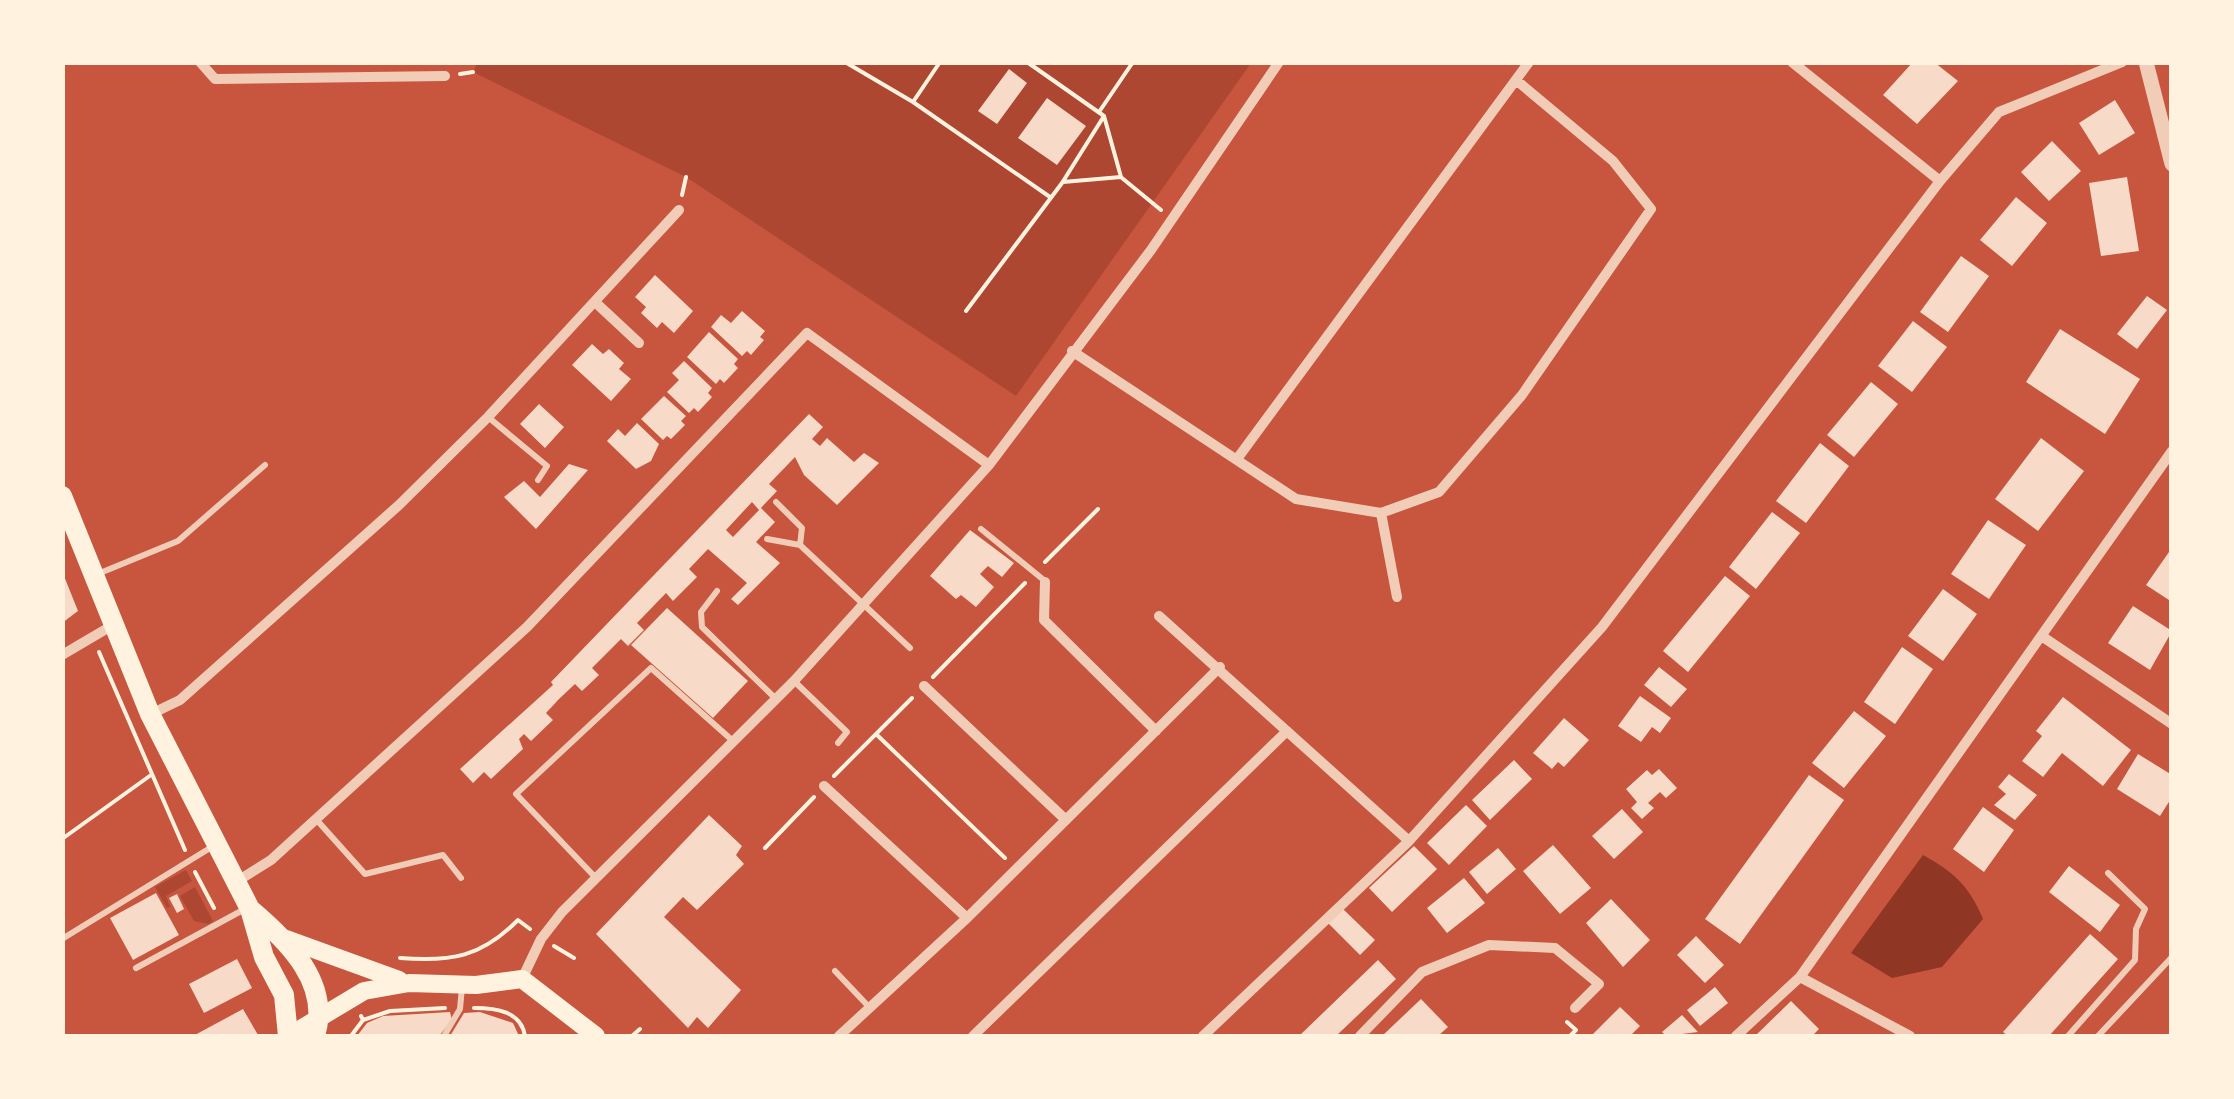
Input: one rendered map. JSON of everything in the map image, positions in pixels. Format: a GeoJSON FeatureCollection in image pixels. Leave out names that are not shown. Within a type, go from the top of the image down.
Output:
{"type":"FeatureCollection","features":[{"type":"Feature","properties":{"kind":"highway"},"geometry":{"type":"LineString","coordinates":[[62,496],[150,714],[249,908],[264,957],[284,995],[288,1036]]}},
{"type":"Feature","properties":{"kind":"highway"},"geometry":{"type":"LineString","coordinates":[[249,908],[286,939],[319,997],[322,1015],[315,1036]]}},
{"type":"Feature","properties":{"kind":"main road"},"geometry":{"type":"LineString","coordinates":[[286,939],[343,964],[409,983],[462,986],[522,978],[574,1031],[596,1036]]}},
{"type":"Feature","properties":{"kind":"main road"},"geometry":{"type":"LineString","coordinates":[[288,1036],[364,991],[409,983]]}},
{"type":"Feature","properties":{"kind":"street"},"geometry":{"type":"LineString","coordinates":[[200,62],[215,79],[446,76]]}},
{"type":"Feature","properties":{"kind":"street"},"geometry":{"type":"LineString","coordinates":[[522,978],[541,939],[595,877],[864,607],[989,465],[1172,220],[1279,62]]}},
{"type":"Feature","properties":{"kind":"street"},"geometry":{"type":"LineString","coordinates":[[1236,460],[1529,62]]}},
{"type":"Feature","properties":{"kind":"street"},"geometry":{"type":"LineString","coordinates":[[1792,62],[1940,181]]}},
{"type":"Feature","properties":{"kind":"street"},"geometry":{"type":"LineString","coordinates":[[1203,1036],[1409,841],[1602,627],[1940,181],[1999,112],[2122,62]]}},
{"type":"Feature","properties":{"kind":"street"},"geometry":{"type":"LineString","coordinates":[[2146,62],[2172,164]]}},
{"type":"Feature","properties":{"kind":"street"},"geometry":{"type":"LineString","coordinates":[[1072,351],[1296,499],[1381,513],[1439,492],[1522,395],[1651,209],[1613,162],[1516,80]]}},
{"type":"Feature","properties":{"kind":"street"},"geometry":{"type":"LineString","coordinates":[[150,714],[180,700],[398,505],[488,417],[679,210]]}},
{"type":"Feature","properties":{"kind":"street"},"geometry":{"type":"LineString","coordinates":[[594,302],[639,343]]}},
{"type":"Feature","properties":{"kind":"street"},"geometry":{"type":"LineString","coordinates":[[235,883],[271,860],[566,589],[807,334],[989,465]]}},
{"type":"Feature","properties":{"kind":"street"},"geometry":{"type":"LineString","coordinates":[[1736,1036],[1800,977],[2172,451]]}},
{"type":"Feature","properties":{"kind":"street"},"geometry":{"type":"LineString","coordinates":[[1381,513],[1397,597]]}},
{"type":"Feature","properties":{"kind":"street"},"geometry":{"type":"LineString","coordinates":[[1046,582],[1044,620],[1156,731]]}},
{"type":"Feature","properties":{"kind":"street"},"geometry":{"type":"LineString","coordinates":[[1160,616],[1409,841]]}},
{"type":"Feature","properties":{"kind":"street"},"geometry":{"type":"LineString","coordinates":[[62,655],[90,635],[113,625]]}},
{"type":"Feature","properties":{"kind":"street"},"geometry":{"type":"LineString","coordinates":[[2042,636],[2172,724]]}},
{"type":"Feature","properties":{"kind":"street"},"geometry":{"type":"LineString","coordinates":[[839,1036],[966,918],[1220,667]]}},
{"type":"Feature","properties":{"kind":"street"},"geometry":{"type":"LineString","coordinates":[[924,686],[1066,820]]}},
{"type":"Feature","properties":{"kind":"street"},"geometry":{"type":"LineString","coordinates":[[973,1036],[1287,731]]}},
{"type":"Feature","properties":{"kind":"street"},"geometry":{"type":"LineString","coordinates":[[824,786],[966,918]]}},
{"type":"Feature","properties":{"kind":"street"},"geometry":{"type":"LineString","coordinates":[[1360,1036],[1422,972],[1489,945],[1555,948],[1599,984],[1575,1008]]}},
{"type":"Feature","properties":{"kind":"street"},"geometry":{"type":"LineString","coordinates":[[1800,977],[1910,1036]]}},
{"type":"Feature","properties":{"kind":"lane"},"geometry":{"type":"LineString","coordinates":[[488,417],[547,466],[538,480]]}},
{"type":"Feature","properties":{"kind":"lane"},"geometry":{"type":"LineString","coordinates":[[94,575],[178,540],[265,465]]}},
{"type":"Feature","properties":{"kind":"lane"},"geometry":{"type":"LineString","coordinates":[[776,502],[802,528],[800,545]]}},
{"type":"Feature","properties":{"kind":"lane"},"geometry":{"type":"LineString","coordinates":[[981,529],[1046,582]]}},
{"type":"Feature","properties":{"kind":"lane"},"geometry":{"type":"LineString","coordinates":[[767,540],[800,545],[910,648]]}},
{"type":"Feature","properties":{"kind":"lane"},"geometry":{"type":"LineString","coordinates":[[717,591],[701,612],[702,627],[776,699]]}},
{"type":"Feature","properties":{"kind":"lane"},"geometry":{"type":"LineString","coordinates":[[595,877],[516,794],[651,668],[733,741]]}},
{"type":"Feature","properties":{"kind":"lane"},"geometry":{"type":"LineString","coordinates":[[794,680],[847,732],[838,743]]}},
{"type":"Feature","properties":{"kind":"lane"},"geometry":{"type":"LineString","coordinates":[[315,818],[365,874],[443,855],[461,878]]}},
{"type":"Feature","properties":{"kind":"lane"},"geometry":{"type":"LineString","coordinates":[[62,938],[215,845]]}},
{"type":"Feature","properties":{"kind":"lane"},"geometry":{"type":"LineString","coordinates":[[2068,1036],[2136,960],[2136,929],[2145,909],[2108,874]]}},
{"type":"Feature","properties":{"kind":"lane"},"geometry":{"type":"LineString","coordinates":[[136,968],[249,908]]}},
{"type":"Feature","properties":{"kind":"lane"},"geometry":{"type":"LineString","coordinates":[[2098,1036],[2172,957]]}},
{"type":"Feature","properties":{"kind":"lane"},"geometry":{"type":"LineString","coordinates":[[835,971],[870,1008]]}},
{"type":"Feature","properties":{"kind":"lane"},"geometry":{"type":"LineString","coordinates":[[444,1036],[460,1009],[462,986]]}},
{"type":"Feature","properties":{"kind":"path"},"geometry":{"type":"LineString","coordinates":[[846,62],[913,102],[1051,198]]}},
{"type":"Feature","properties":{"kind":"path"},"geometry":{"type":"LineString","coordinates":[[913,102],[940,62]]}},
{"type":"Feature","properties":{"kind":"path"},"geometry":{"type":"LineString","coordinates":[[1027,62],[1102,114],[1121,177],[1172,220]]}},
{"type":"Feature","properties":{"kind":"path"},"geometry":{"type":"LineString","coordinates":[[966,311],[1062,182],[1133,62]]}},
{"type":"Feature","properties":{"kind":"path"},"geometry":{"type":"LineString","coordinates":[[1062,182],[1121,177]]}},
{"type":"Feature","properties":{"kind":"path"},"geometry":{"type":"LineString","coordinates":[[90,635],[190,860],[224,923]]}},
{"type":"Feature","properties":{"kind":"path"},"geometry":{"type":"LineString","coordinates":[[876,734],[1016,868]]}},
{"type":"Feature","properties":{"kind":"path"},"geometry":{"type":"LineString","coordinates":[[62,839],[151,776]]}},
{"type":"Feature","properties":{"kind":"path"},"geometry":{"type":"LineString","coordinates":[[387,956],[428,960],[474,953],[496,943],[518,920],[574,958]]}},
{"type":"Feature","properties":{"kind":"path"},"geometry":{"type":"LineString","coordinates":[[632,1036],[640,1029]]}},
{"type":"Feature","properties":{"kind":"shaded area"},"geometry":{"type":"Polygon","coordinates":[[[478,62],[1251,63],[1016,396],[686,177],[473,72],[478,62]]]}},
{"type":"Feature","properties":{"kind":"shaded area"},"geometry":{"type":"Polygon","coordinates":[[[1923,855],[1959,881],[1983,919],[1942,967],[1892,978],[1851,953],[1923,855]]]}},
{"type":"Feature","properties":{"kind":"shaded area"},"geometry":{"type":"Polygon","coordinates":[[[186,870],[192,881],[166,896],[170,907],[167,908],[155,887],[186,870]]]}},
{"type":"Feature","properties":{"kind":"shaded area"},"geometry":{"type":"Polygon","coordinates":[[[195,887],[213,921],[208,924],[194,921],[180,896],[195,887]]]}},
{"type":"Feature","properties":{"kind":"building"},"geometry":{"type":"Polygon","coordinates":[[[1913,62],[1934,62],[1958,81],[1917,124],[1883,95],[1913,62]]]}},
{"type":"Feature","properties":{"kind":"building"},"geometry":{"type":"Polygon","coordinates":[[[1009,69],[1027,83],[997,124],[978,111],[1009,69]]]}},
{"type":"Feature","properties":{"kind":"building"},"geometry":{"type":"Polygon","coordinates":[[[1047,98],[1086,126],[1057,165],[1018,138],[1047,98]]]}},
{"type":"Feature","properties":{"kind":"building"},"geometry":{"type":"Polygon","coordinates":[[[2115,100],[2135,133],[2099,155],[2079,123],[2115,100]]]}},
{"type":"Feature","properties":{"kind":"building"},"geometry":{"type":"Polygon","coordinates":[[[2052,141],[2081,171],[2049,201],[2021,172],[2052,141]]]}},
{"type":"Feature","properties":{"kind":"building"},"geometry":{"type":"Polygon","coordinates":[[[2127,177],[2139,251],[2101,256],[2089,183],[2127,177]]]}},
{"type":"Feature","properties":{"kind":"building"},"geometry":{"type":"Polygon","coordinates":[[[2016,197],[2047,223],[2012,266],[1980,240],[2016,197]]]}},
{"type":"Feature","properties":{"kind":"building"},"geometry":{"type":"Polygon","coordinates":[[[1961,256],[1989,276],[1948,332],[1920,312],[1961,256]]]}},
{"type":"Feature","properties":{"kind":"building"},"geometry":{"type":"Polygon","coordinates":[[[655,275],[693,311],[674,333],[662,322],[657,328],[641,313],[646,307],[635,297],[655,275]]]}},
{"type":"Feature","properties":{"kind":"building"},"geometry":{"type":"Polygon","coordinates":[[[2147,296],[2167,310],[2137,349],[2117,334],[2147,296]]]}},
{"type":"Feature","properties":{"kind":"building"},"geometry":{"type":"Polygon","coordinates":[[[742,311],[765,331],[760,337],[764,340],[751,355],[747,351],[742,356],[711,327],[721,315],[731,323],[742,311]]]}},
{"type":"Feature","properties":{"kind":"building"},"geometry":{"type":"Polygon","coordinates":[[[1913,321],[1947,347],[1912,392],[1878,366],[1913,321]]]}},
{"type":"Feature","properties":{"kind":"building"},"geometry":{"type":"Polygon","coordinates":[[[2060,329],[2140,379],[2105,434],[2026,382],[2060,329]]]}},
{"type":"Feature","properties":{"kind":"building"},"geometry":{"type":"Polygon","coordinates":[[[709,332],[738,359],[734,364],[738,368],[724,383],[720,379],[716,384],[687,357],[709,332]]]}},
{"type":"Feature","properties":{"kind":"building"},"geometry":{"type":"Polygon","coordinates":[[[592,344],[603,354],[609,349],[624,363],[619,369],[631,379],[611,401],[572,365],[592,344]]]}},
{"type":"Feature","properties":{"kind":"building"},"geometry":{"type":"Polygon","coordinates":[[[684,361],[712,388],[708,393],[712,397],[698,412],[694,408],[689,413],[667,392],[679,380],[672,373],[684,361]]]}},
{"type":"Feature","properties":{"kind":"building"},"geometry":{"type":"Polygon","coordinates":[[[1871,382],[1898,404],[1854,457],[1827,435],[1871,382]]]}},
{"type":"Feature","properties":{"kind":"building"},"geometry":{"type":"Polygon","coordinates":[[[664,396],[686,416],[681,421],[685,425],[671,439],[667,436],[663,440],[641,419],[664,396]]]}},
{"type":"Feature","properties":{"kind":"building"},"geometry":{"type":"Polygon","coordinates":[[[539,404],[564,427],[545,448],[520,424],[539,404]]]}},
{"type":"Feature","properties":{"kind":"building"},"geometry":{"type":"Polygon","coordinates":[[[809,414],[823,427],[812,439],[820,446],[827,438],[854,462],[864,453],[879,463],[837,505],[804,475],[795,457],[769,484],[777,491],[759,510],[752,502],[726,530],[733,537],[761,508],[775,522],[756,542],[780,563],[738,605],[731,599],[747,583],[708,549],[689,569],[697,577],[673,601],[666,593],[637,623],[644,630],[628,646],[621,639],[592,668],[599,675],[582,691],[575,684],[546,713],[553,720],[531,741],[524,734],[519,739],[523,749],[491,779],[484,772],[473,783],[460,769],[553,685],[551,682],[809,414]]]}},
{"type":"Feature","properties":{"kind":"building"},"geometry":{"type":"Polygon","coordinates":[[[637,423],[659,444],[651,461],[636,469],[607,441],[618,429],[625,436],[637,423]]]}},
{"type":"Feature","properties":{"kind":"building"},"geometry":{"type":"Polygon","coordinates":[[[2041,438],[2084,471],[2038,531],[1995,499],[2041,438]]]}},
{"type":"Feature","properties":{"kind":"building"},"geometry":{"type":"Polygon","coordinates":[[[1820,443],[1849,466],[1806,523],[1776,501],[1820,443]]]}},
{"type":"Feature","properties":{"kind":"building"},"geometry":{"type":"Polygon","coordinates":[[[569,464],[588,470],[536,529],[504,497],[524,481],[540,497],[569,464]]]}},
{"type":"Feature","properties":{"kind":"building"},"geometry":{"type":"Polygon","coordinates":[[[1772,512],[1800,533],[1756,589],[1729,567],[1772,512]]]}},
{"type":"Feature","properties":{"kind":"building"},"geometry":{"type":"Polygon","coordinates":[[[1988,520],[2026,545],[1989,599],[1951,574],[1988,520]]]}},
{"type":"Feature","properties":{"kind":"building"},"geometry":{"type":"Polygon","coordinates":[[[970,530],[1014,563],[1002,577],[988,566],[980,574],[994,587],[976,607],[961,595],[956,599],[930,576],[970,530]]]}},
{"type":"Feature","properties":{"kind":"building"},"geometry":{"type":"Polygon","coordinates":[[[2169,552],[2172,554],[2172,602],[2146,585],[2169,552]]]}},
{"type":"Feature","properties":{"kind":"building"},"geometry":{"type":"Polygon","coordinates":[[[62,571],[78,611],[62,623],[62,571]]]}},
{"type":"Feature","properties":{"kind":"building"},"geometry":{"type":"Polygon","coordinates":[[[1725,576],[1750,596],[1688,672],[1663,651],[1725,576]]]}},
{"type":"Feature","properties":{"kind":"building"},"geometry":{"type":"Polygon","coordinates":[[[1943,589],[1977,614],[1943,661],[1908,636],[1943,589]]]}},
{"type":"Feature","properties":{"kind":"building"},"geometry":{"type":"Polygon","coordinates":[[[2133,606],[2172,631],[2150,670],[2108,643],[2133,606]]]}},
{"type":"Feature","properties":{"kind":"building"},"geometry":{"type":"Polygon","coordinates":[[[667,608],[748,681],[713,718],[631,645],[667,608]]]}},
{"type":"Feature","properties":{"kind":"building"},"geometry":{"type":"Polygon","coordinates":[[[1902,647],[1933,669],[1895,724],[1864,702],[1902,647]]]}},
{"type":"Feature","properties":{"kind":"building"},"geometry":{"type":"Polygon","coordinates":[[[1659,667],[1687,689],[1671,707],[1644,685],[1659,667]]]}},
{"type":"Feature","properties":{"kind":"building"},"geometry":{"type":"Polygon","coordinates":[[[1640,696],[1671,718],[1660,733],[1652,727],[1641,742],[1618,726],[1640,696]]]}},
{"type":"Feature","properties":{"kind":"building"},"geometry":{"type":"Polygon","coordinates":[[[2063,697],[2131,750],[2103,786],[2062,753],[2043,777],[2022,761],[2042,736],[2036,731],[2063,697]]]}},
{"type":"Feature","properties":{"kind":"building"},"geometry":{"type":"Polygon","coordinates":[[[1854,711],[1886,736],[1844,788],[1812,763],[1854,711]]]}},
{"type":"Feature","properties":{"kind":"building"},"geometry":{"type":"Polygon","coordinates":[[[1564,718],[1589,740],[1564,767],[1558,762],[1552,769],[1533,753],[1564,718]]]}},
{"type":"Feature","properties":{"kind":"building"},"geometry":{"type":"Polygon","coordinates":[[[2138,754],[2172,775],[2172,797],[2160,816],[2117,789],[2138,754]]]}},
{"type":"Feature","properties":{"kind":"building"},"geometry":{"type":"Polygon","coordinates":[[[1514,760],[1532,779],[1490,820],[1472,800],[1514,760]]]}},
{"type":"Feature","properties":{"kind":"building"},"geometry":{"type":"Polygon","coordinates":[[[1659,769],[1677,788],[1666,798],[1660,792],[1648,803],[1654,808],[1642,819],[1631,808],[1637,802],[1626,789],[1647,770],[1652,775],[1659,769]]]}},
{"type":"Feature","properties":{"kind":"building"},"geometry":{"type":"Polygon","coordinates":[[[2009,774],[2037,795],[2015,820],[1994,805],[2006,794],[1998,787],[2009,774]]]}},
{"type":"Feature","properties":{"kind":"building"},"geometry":{"type":"Polygon","coordinates":[[[1809,775],[1844,800],[1740,944],[1705,919],[1809,775]]]}},
{"type":"Feature","properties":{"kind":"building"},"geometry":{"type":"Polygon","coordinates":[[[1466,805],[1487,826],[1449,865],[1427,843],[1466,805]]]}},
{"type":"Feature","properties":{"kind":"building"},"geometry":{"type":"Polygon","coordinates":[[[1983,807],[2014,830],[1984,872],[1953,849],[1983,807]]]}},
{"type":"Feature","properties":{"kind":"building"},"geometry":{"type":"Polygon","coordinates":[[[1622,809],[1643,832],[1614,859],[1592,836],[1622,809]]]}},
{"type":"Feature","properties":{"kind":"building"},"geometry":{"type":"Polygon","coordinates":[[[709,815],[742,846],[736,855],[744,864],[697,910],[683,897],[664,917],[741,990],[708,1028],[697,1017],[688,1028],[596,934],[709,815]]]}},
{"type":"Feature","properties":{"kind":"building"},"geometry":{"type":"Polygon","coordinates":[[[1553,845],[1591,888],[1560,914],[1523,871],[1553,845]]]}},
{"type":"Feature","properties":{"kind":"building"},"geometry":{"type":"Polygon","coordinates":[[[1414,846],[1437,869],[1392,912],[1369,888],[1414,846]]]}},
{"type":"Feature","properties":{"kind":"building"},"geometry":{"type":"Polygon","coordinates":[[[1498,848],[1516,869],[1487,894],[1469,872],[1498,848]]]}},
{"type":"Feature","properties":{"kind":"building"},"geometry":{"type":"Polygon","coordinates":[[[2069,866],[2120,905],[2100,932],[2049,892],[2069,866]]]}},
{"type":"Feature","properties":{"kind":"building"},"geometry":{"type":"Polygon","coordinates":[[[1464,878],[1485,903],[1447,933],[1427,908],[1464,878]]]}},
{"type":"Feature","properties":{"kind":"building"},"geometry":{"type":"Polygon","coordinates":[[[156,893],[179,935],[133,960],[110,918],[156,893]]]}},
{"type":"Feature","properties":{"kind":"building"},"geometry":{"type":"Polygon","coordinates":[[[177,894],[184,909],[177,913],[169,898],[177,894]]]}},
{"type":"Feature","properties":{"kind":"building"},"geometry":{"type":"Polygon","coordinates":[[[1611,899],[1650,940],[1623,967],[1586,923],[1611,899]]]}},
{"type":"Feature","properties":{"kind":"building"},"geometry":{"type":"Polygon","coordinates":[[[1343,909],[1375,940],[1360,955],[1328,923],[1343,909]]]}},
{"type":"Feature","properties":{"kind":"building"},"geometry":{"type":"Polygon","coordinates":[[[2090,934],[2118,959],[2049,1036],[2008,1036],[2003,1032],[2090,934]]]}},
{"type":"Feature","properties":{"kind":"building"},"geometry":{"type":"Polygon","coordinates":[[[1696,936],[1724,965],[1705,983],[1677,955],[1696,936]]]}},
{"type":"Feature","properties":{"kind":"building"},"geometry":{"type":"Polygon","coordinates":[[[237,959],[252,988],[204,1013],[189,984],[237,959]]]}},
{"type":"Feature","properties":{"kind":"building"},"geometry":{"type":"Polygon","coordinates":[[[1378,960],[1396,979],[1336,1036],[1299,1036],[1378,960]]]}},
{"type":"Feature","properties":{"kind":"building"},"geometry":{"type":"Polygon","coordinates":[[[1715,987],[1728,1003],[1700,1026],[1687,1010],[1715,987]]]}},
{"type":"Feature","properties":{"kind":"building"},"geometry":{"type":"Polygon","coordinates":[[[1421,999],[1448,1027],[1438,1036],[1382,1036],[1421,999]]]}},
{"type":"Feature","properties":{"kind":"building"},"geometry":{"type":"Polygon","coordinates":[[[1791,1001],[1819,1029],[1812,1036],[1755,1036],[1791,1001]]]}},
{"type":"Feature","properties":{"kind":"building"},"geometry":{"type":"Polygon","coordinates":[[[1620,1007],[1640,1026],[1630,1036],[1591,1036],[1620,1007]]]}},
{"type":"Feature","properties":{"kind":"building"},"geometry":{"type":"Polygon","coordinates":[[[243,1009],[258,1035],[193,1036],[243,1009]]]}},
{"type":"Feature","properties":{"kind":"building"},"geometry":{"type":"Polygon","coordinates":[[[450,1012],[452,1020],[439,1036],[357,1036],[367,1023],[383,1016],[450,1012]]]}},
{"type":"Feature","properties":{"kind":"building"},"geometry":{"type":"Polygon","coordinates":[[[480,1012],[513,1023],[519,1036],[450,1036],[464,1013],[480,1012]]]}},
{"type":"Feature","properties":{"kind":"building"},"geometry":{"type":"Polygon","coordinates":[[[1682,1015],[1698,1032],[1666,1036],[1662,1032],[1682,1015]]]}}]}
